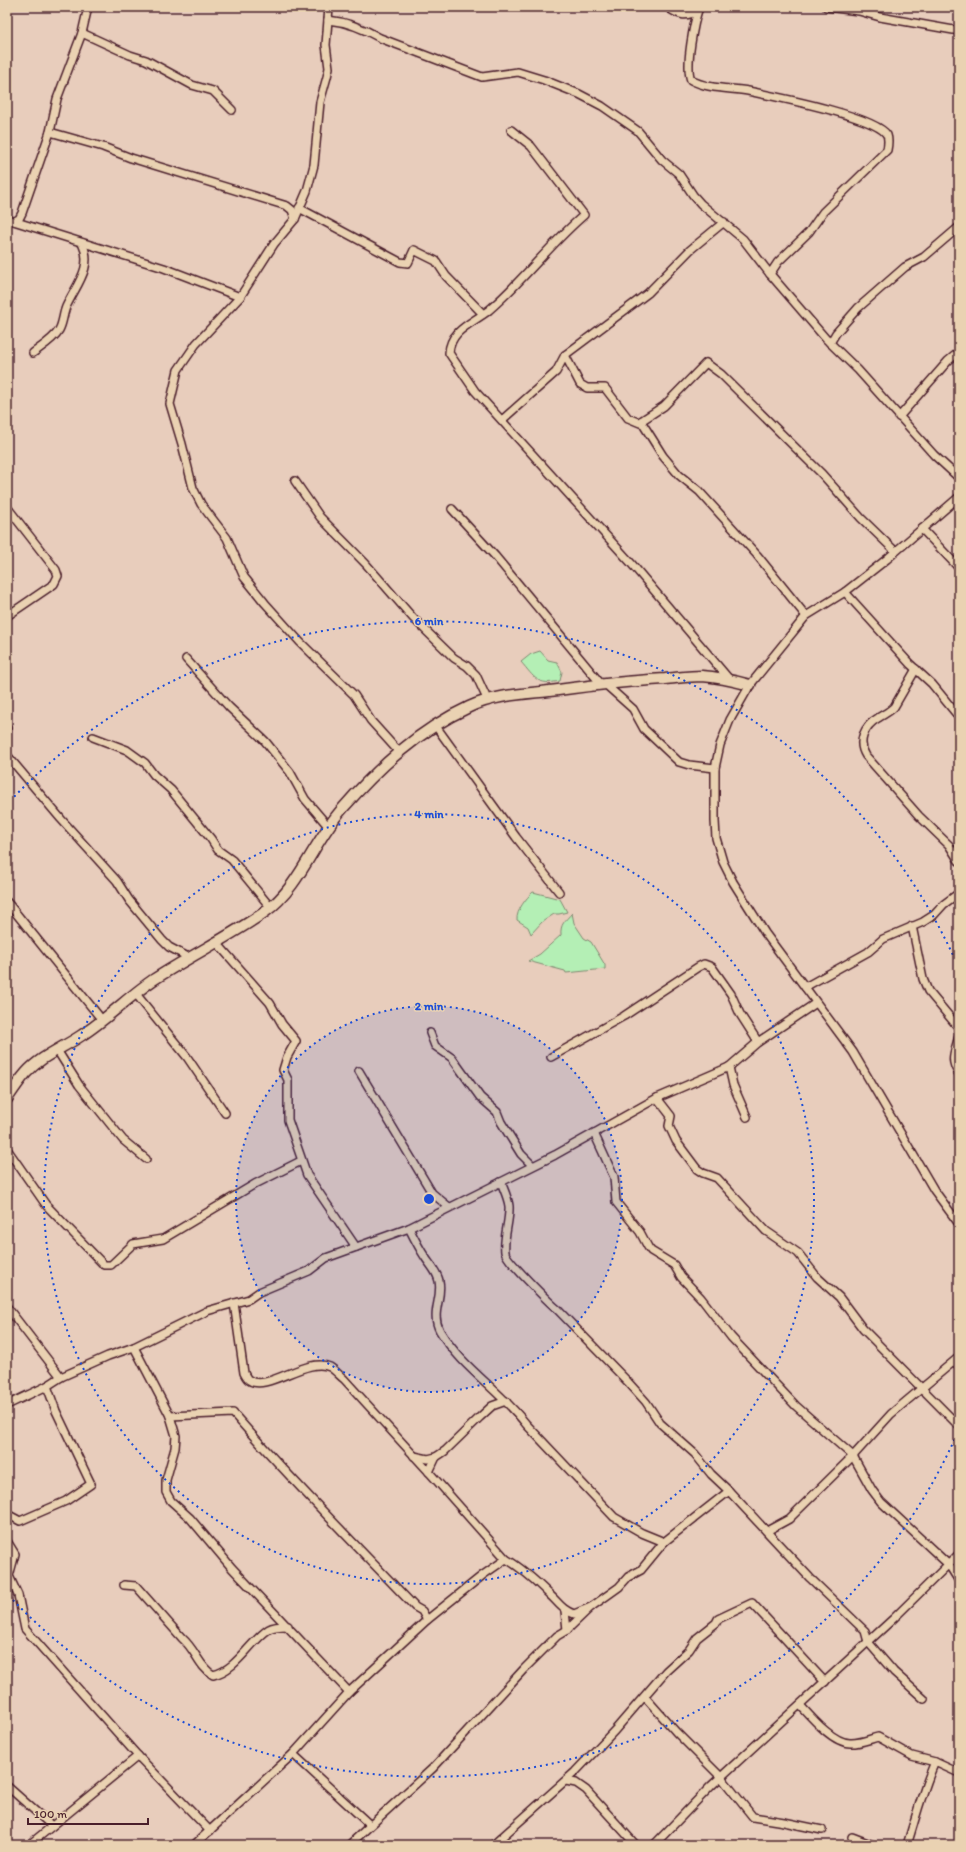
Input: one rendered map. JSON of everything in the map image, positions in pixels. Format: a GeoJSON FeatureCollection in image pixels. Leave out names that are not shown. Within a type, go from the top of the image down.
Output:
{"type":"FeatureCollection","features":[{"type":"Feature","properties":{"kind":"street"},"geometry":{"type":"LineString","coordinates":[[15,221],[19,219],[22,213],[50,132],[57,99],[82,33],[88,7]]}},
{"type":"Feature","properties":{"kind":"street"},"geometry":{"type":"LineString","coordinates":[[329,7],[326,45],[328,77],[320,102],[312,176],[300,208],[295,219],[274,244],[240,297],[196,344],[178,370],[171,398],[172,411],[193,488],[202,504],[227,538],[244,576],[300,642],[354,695],[371,721],[398,751]]}},
{"type":"Feature","properties":{"kind":"street"},"geometry":{"type":"LineString","coordinates":[[667,7],[679,15],[685,16],[699,8]]}},
{"type":"Feature","properties":{"kind":"street"},"geometry":{"type":"LineString","coordinates":[[826,7],[859,11],[880,17],[959,31]]}},
{"type":"Feature","properties":{"kind":"street"},"geometry":{"type":"LineString","coordinates":[[699,8],[690,54],[688,72],[691,80],[702,84],[747,91],[843,114],[881,129],[887,135],[889,142],[887,150],[823,212],[808,232],[778,262],[770,274]]}},
{"type":"Feature","properties":{"kind":"street"},"geometry":{"type":"LineString","coordinates":[[328,20],[346,22],[365,29],[380,38],[482,77],[518,72],[579,94],[602,106],[638,131],[662,160],[680,174],[697,200],[743,239],[770,274],[830,343],[858,370],[934,455],[959,478]]}},
{"type":"Feature","properties":{"kind":"street"},"geometry":{"type":"LineString","coordinates":[[82,33],[130,55],[146,60],[192,85],[213,91],[232,110]]}},
{"type":"Feature","properties":{"kind":"street"},"geometry":{"type":"LineString","coordinates":[[511,130],[531,146],[584,215],[568,229],[519,280],[483,314],[458,332],[449,346],[449,353],[475,391],[631,563],[729,679]]}},
{"type":"Feature","properties":{"kind":"street"},"geometry":{"type":"LineString","coordinates":[[50,132],[103,147],[131,158],[287,206],[292,210],[295,219]]}},
{"type":"Feature","properties":{"kind":"street"},"geometry":{"type":"LineString","coordinates":[[300,208],[400,262],[408,263],[414,250],[436,261],[446,276],[483,314]]}},
{"type":"Feature","properties":{"kind":"street"},"geometry":{"type":"LineString","coordinates":[[7,219],[164,268],[240,297]]}},
{"type":"Feature","properties":{"kind":"street"},"geometry":{"type":"LineString","coordinates":[[502,420],[556,372],[565,355],[648,293],[690,250],[724,222]]}},
{"type":"Feature","properties":{"kind":"street"},"geometry":{"type":"LineString","coordinates":[[830,343],[836,333],[858,308],[905,267],[924,257],[959,227]]}},
{"type":"Feature","properties":{"kind":"street"},"geometry":{"type":"LineString","coordinates":[[33,353],[58,332],[66,307],[82,277],[86,261],[86,252],[82,243]]}},
{"type":"Feature","properties":{"kind":"street"},"geometry":{"type":"LineString","coordinates":[[899,417],[948,361],[959,352]]}},
{"type":"Feature","properties":{"kind":"street"},"geometry":{"type":"LineString","coordinates":[[565,355],[580,384],[587,388],[605,388],[628,418],[640,423],[664,406],[706,363],[720,374],[822,474],[861,518],[895,551]]}},
{"type":"Feature","properties":{"kind":"street"},"geometry":{"type":"LineString","coordinates":[[641,421],[663,456],[679,475],[699,491],[757,555],[806,616]]}},
{"type":"Feature","properties":{"kind":"street"},"geometry":{"type":"LineString","coordinates":[[295,481],[320,517],[366,564],[413,618],[454,658],[467,666],[476,675],[487,699]]}},
{"type":"Feature","properties":{"kind":"street"},"geometry":{"type":"LineString","coordinates":[[959,497],[845,592],[806,616],[750,685],[724,733],[715,768],[716,838],[723,862],[733,882],[765,933],[853,1052],[934,1190],[959,1224]]}},
{"type":"Feature","properties":{"kind":"street"},"geometry":{"type":"LineString","coordinates":[[7,507],[56,570],[58,576],[54,584],[7,616]]}},
{"type":"Feature","properties":{"kind":"street"},"geometry":{"type":"LineString","coordinates":[[452,509],[495,556],[603,684],[633,709],[644,728],[679,762],[689,766],[715,768]]}},
{"type":"Feature","properties":{"kind":"street"},"geometry":{"type":"LineString","coordinates":[[922,528],[959,568]]}},
{"type":"Feature","properties":{"kind":"street"},"geometry":{"type":"LineString","coordinates":[[845,592],[916,669],[932,684],[959,717]]}},
{"type":"Feature","properties":{"kind":"street"},"geometry":{"type":"LineString","coordinates":[[186,659],[229,707],[265,741],[290,772],[305,799],[328,826]]}},
{"type":"Feature","properties":{"kind":"street"},"geometry":{"type":"LineString","coordinates":[[916,669],[894,707],[877,718],[868,728],[863,736],[861,749],[919,816],[949,845],[959,861]]}},
{"type":"Feature","properties":{"kind":"street"},"geometry":{"type":"LineString","coordinates":[[7,1099],[26,1072],[57,1050],[82,1035],[151,982],[217,943],[271,908],[282,897],[295,879],[328,826],[398,751],[435,726],[468,707],[487,699],[603,684],[702,676],[729,679],[750,685]]}},
{"type":"Feature","properties":{"kind":"street"},"geometry":{"type":"LineString","coordinates":[[435,726],[516,837],[559,892]]}},
{"type":"Feature","properties":{"kind":"street"},"geometry":{"type":"LineString","coordinates":[[93,736],[127,750],[145,763],[154,775],[170,790],[211,839],[218,850],[232,860],[271,908]]}},
{"type":"Feature","properties":{"kind":"street"},"geometry":{"type":"LineString","coordinates":[[7,755],[61,819],[117,881],[128,900],[162,940],[169,947],[190,958]]}},
{"type":"Feature","properties":{"kind":"street"},"geometry":{"type":"LineString","coordinates":[[806,987],[868,952],[883,939],[934,915],[944,904],[959,893]]}},
{"type":"Feature","properties":{"kind":"street"},"geometry":{"type":"LineString","coordinates":[[7,902],[102,1020]]}},
{"type":"Feature","properties":{"kind":"street"},"geometry":{"type":"LineString","coordinates":[[912,926],[923,979],[928,991],[958,1027],[959,1031]]}},
{"type":"Feature","properties":{"kind":"street"},"geometry":{"type":"LineString","coordinates":[[217,943],[270,1003],[282,1024],[296,1041],[286,1057],[283,1070],[288,1080],[288,1120],[301,1161],[315,1188],[356,1247]]}},
{"type":"Feature","properties":{"kind":"street"},"geometry":{"type":"LineString","coordinates":[[551,1058],[619,1019],[704,964],[712,967],[731,994],[740,1014],[758,1042]]}},
{"type":"Feature","properties":{"kind":"street"},"geometry":{"type":"LineString","coordinates":[[136,994],[188,1057],[225,1113]]}},
{"type":"Feature","properties":{"kind":"street"},"geometry":{"type":"LineString","coordinates":[[7,1405],[47,1386],[61,1377],[108,1356],[134,1347],[207,1311],[249,1299],[259,1292],[309,1270],[326,1258],[409,1228],[532,1165],[555,1155],[658,1098],[729,1067],[758,1042],[816,1002]]}},
{"type":"Feature","properties":{"kind":"street"},"geometry":{"type":"LineString","coordinates":[[430,1034],[435,1046],[452,1058],[480,1097],[496,1112],[520,1154],[532,1165]]}},
{"type":"Feature","properties":{"kind":"street"},"geometry":{"type":"LineString","coordinates":[[959,1036],[953,1056],[953,1063],[959,1074]]}},
{"type":"Feature","properties":{"kind":"street"},"geometry":{"type":"LineString","coordinates":[[57,1050],[79,1085],[123,1140],[146,1160]]}},
{"type":"Feature","properties":{"kind":"street"},"geometry":{"type":"LineString","coordinates":[[729,1067],[733,1085],[747,1117]]}},
{"type":"Feature","properties":{"kind":"street"},"geometry":{"type":"LineString","coordinates":[[359,1071],[432,1193],[449,1207]]}},
{"type":"Feature","properties":{"kind":"street"},"geometry":{"type":"LineString","coordinates":[[658,1098],[671,1116],[669,1126],[676,1141],[697,1168],[703,1174],[717,1178],[766,1231],[798,1253],[816,1277],[840,1297],[863,1329],[959,1426]]}},
{"type":"Feature","properties":{"kind":"street"},"geometry":{"type":"LineString","coordinates":[[594,1133],[614,1177],[616,1202],[640,1232],[651,1251],[674,1265],[681,1278],[701,1298],[731,1337],[758,1363],[796,1406],[852,1456],[872,1490],[882,1502],[949,1564],[959,1581]]}},
{"type":"Feature","properties":{"kind":"street"},"geometry":{"type":"LineString","coordinates":[[7,1149],[46,1205],[104,1265],[115,1262],[133,1244],[163,1239],[255,1184],[301,1161]]}},
{"type":"Feature","properties":{"kind":"street"},"geometry":{"type":"LineString","coordinates":[[501,1182],[509,1207],[505,1250],[506,1257],[535,1286],[544,1298],[557,1308],[623,1377],[646,1402],[660,1423],[695,1454],[711,1474],[729,1491],[810,1578],[865,1631],[868,1642],[894,1672],[924,1698]]}},
{"type":"Feature","properties":{"kind":"street"},"geometry":{"type":"LineString","coordinates":[[409,1228],[439,1279],[441,1291],[435,1315],[440,1330],[458,1356],[473,1372],[506,1401],[614,1517],[642,1533],[664,1542]]}},
{"type":"Feature","properties":{"kind":"street"},"geometry":{"type":"LineString","coordinates":[[234,1303],[244,1373],[248,1380],[255,1382],[268,1381],[309,1366],[320,1365],[330,1367],[344,1380],[429,1472],[506,1559],[517,1565],[550,1594],[565,1611],[574,1614],[590,1607]]}},
{"type":"Feature","properties":{"kind":"street"},"geometry":{"type":"LineString","coordinates":[[7,1307],[61,1377]]}},
{"type":"Feature","properties":{"kind":"street"},"geometry":{"type":"LineString","coordinates":[[134,1347],[170,1416],[176,1436],[175,1448],[166,1480],[166,1492],[171,1501],[190,1518],[232,1568],[349,1692]]}},
{"type":"Feature","properties":{"kind":"street"},"geometry":{"type":"LineString","coordinates":[[767,1531],[789,1518],[852,1456],[891,1414],[959,1357]]}},
{"type":"Feature","properties":{"kind":"street"},"geometry":{"type":"LineString","coordinates":[[7,1514],[20,1521],[66,1501],[91,1484],[56,1411],[47,1386]]}},
{"type":"Feature","properties":{"kind":"street"},"geometry":{"type":"LineString","coordinates":[[429,1472],[436,1458],[492,1406],[506,1401]]}},
{"type":"Feature","properties":{"kind":"street"},"geometry":{"type":"LineString","coordinates":[[170,1416],[233,1414],[314,1503],[366,1554],[415,1607],[422,1611],[427,1620]]}},
{"type":"Feature","properties":{"kind":"street"},"geometry":{"type":"LineString","coordinates":[[414,1456],[428,1459],[436,1458]]}},
{"type":"Feature","properties":{"kind":"street"},"geometry":{"type":"LineString","coordinates":[[349,1845],[433,1768],[524,1669],[557,1636],[567,1630],[590,1607],[619,1587],[628,1577],[641,1570],[664,1542],[729,1491]]}},
{"type":"Feature","properties":{"kind":"street"},"geometry":{"type":"LineString","coordinates":[[7,1541],[15,1554],[9,1576],[18,1596],[25,1628],[138,1756],[210,1831]]}},
{"type":"Feature","properties":{"kind":"street"},"geometry":{"type":"LineString","coordinates":[[654,1845],[755,1744],[800,1705],[868,1642],[959,1554]]}},
{"type":"Feature","properties":{"kind":"street"},"geometry":{"type":"LineString","coordinates":[[194,1845],[293,1754],[349,1692],[427,1620],[506,1559]]}},
{"type":"Feature","properties":{"kind":"street"},"geometry":{"type":"LineString","coordinates":[[124,1585],[136,1586],[182,1638],[191,1646],[205,1670],[213,1675],[221,1673],[239,1659],[269,1629],[288,1626]]}},
{"type":"Feature","properties":{"kind":"street"},"geometry":{"type":"LineString","coordinates":[[493,1845],[575,1772],[666,1671],[689,1650],[697,1638],[716,1624],[718,1619],[752,1603],[825,1682]]}},
{"type":"Feature","properties":{"kind":"street"},"geometry":{"type":"LineString","coordinates":[[565,1611],[567,1630]]}},
{"type":"Feature","properties":{"kind":"street"},"geometry":{"type":"LineString","coordinates":[[865,1631],[878,1632]]}},
{"type":"Feature","properties":{"kind":"street"},"geometry":{"type":"LineString","coordinates":[[645,1696],[676,1732],[721,1777],[753,1817],[822,1830]]}},
{"type":"Feature","properties":{"kind":"street"},"geometry":{"type":"LineString","coordinates":[[800,1705],[825,1730],[839,1740],[850,1744],[878,1737],[912,1756],[935,1762],[959,1773]]}},
{"type":"Feature","properties":{"kind":"street"},"geometry":{"type":"LineString","coordinates":[[293,1754],[370,1825]]}},
{"type":"Feature","properties":{"kind":"street"},"geometry":{"type":"LineString","coordinates":[[29,1845],[138,1756]]}},
{"type":"Feature","properties":{"kind":"street"},"geometry":{"type":"LineString","coordinates":[[907,1845],[926,1781],[935,1762]]}},
{"type":"Feature","properties":{"kind":"street"},"geometry":{"type":"LineString","coordinates":[[575,1772],[576,1783]]}},
{"type":"Feature","properties":{"kind":"street"},"geometry":{"type":"LineString","coordinates":[[566,1781],[576,1783],[586,1790],[636,1845]]}},
{"type":"Feature","properties":{"kind":"street"},"geometry":{"type":"LineString","coordinates":[[7,1786],[52,1826]]}},
{"type":"Feature","properties":{"kind":"street"},"geometry":{"type":"LineString","coordinates":[[852,1837],[873,1845]]}},
{"type":"Feature","properties":{"kind":"green space"},"geometry":{"type":"Polygon","coordinates":[[[540,651],[548,660],[557,662],[562,672],[560,681],[541,681],[533,676],[521,662],[531,654],[540,651]]]}},
{"type":"Feature","properties":{"kind":"green space"},"geometry":{"type":"Polygon","coordinates":[[[533,892],[560,899],[567,912],[554,914],[542,922],[531,934],[528,927],[517,920],[517,916],[522,905],[533,892]]]}},
{"type":"Feature","properties":{"kind":"green space"},"geometry":{"type":"Polygon","coordinates":[[[572,913],[574,923],[584,938],[591,942],[605,965],[605,969],[566,973],[565,971],[528,961],[540,954],[561,935],[562,925],[572,913]]]}}]}
